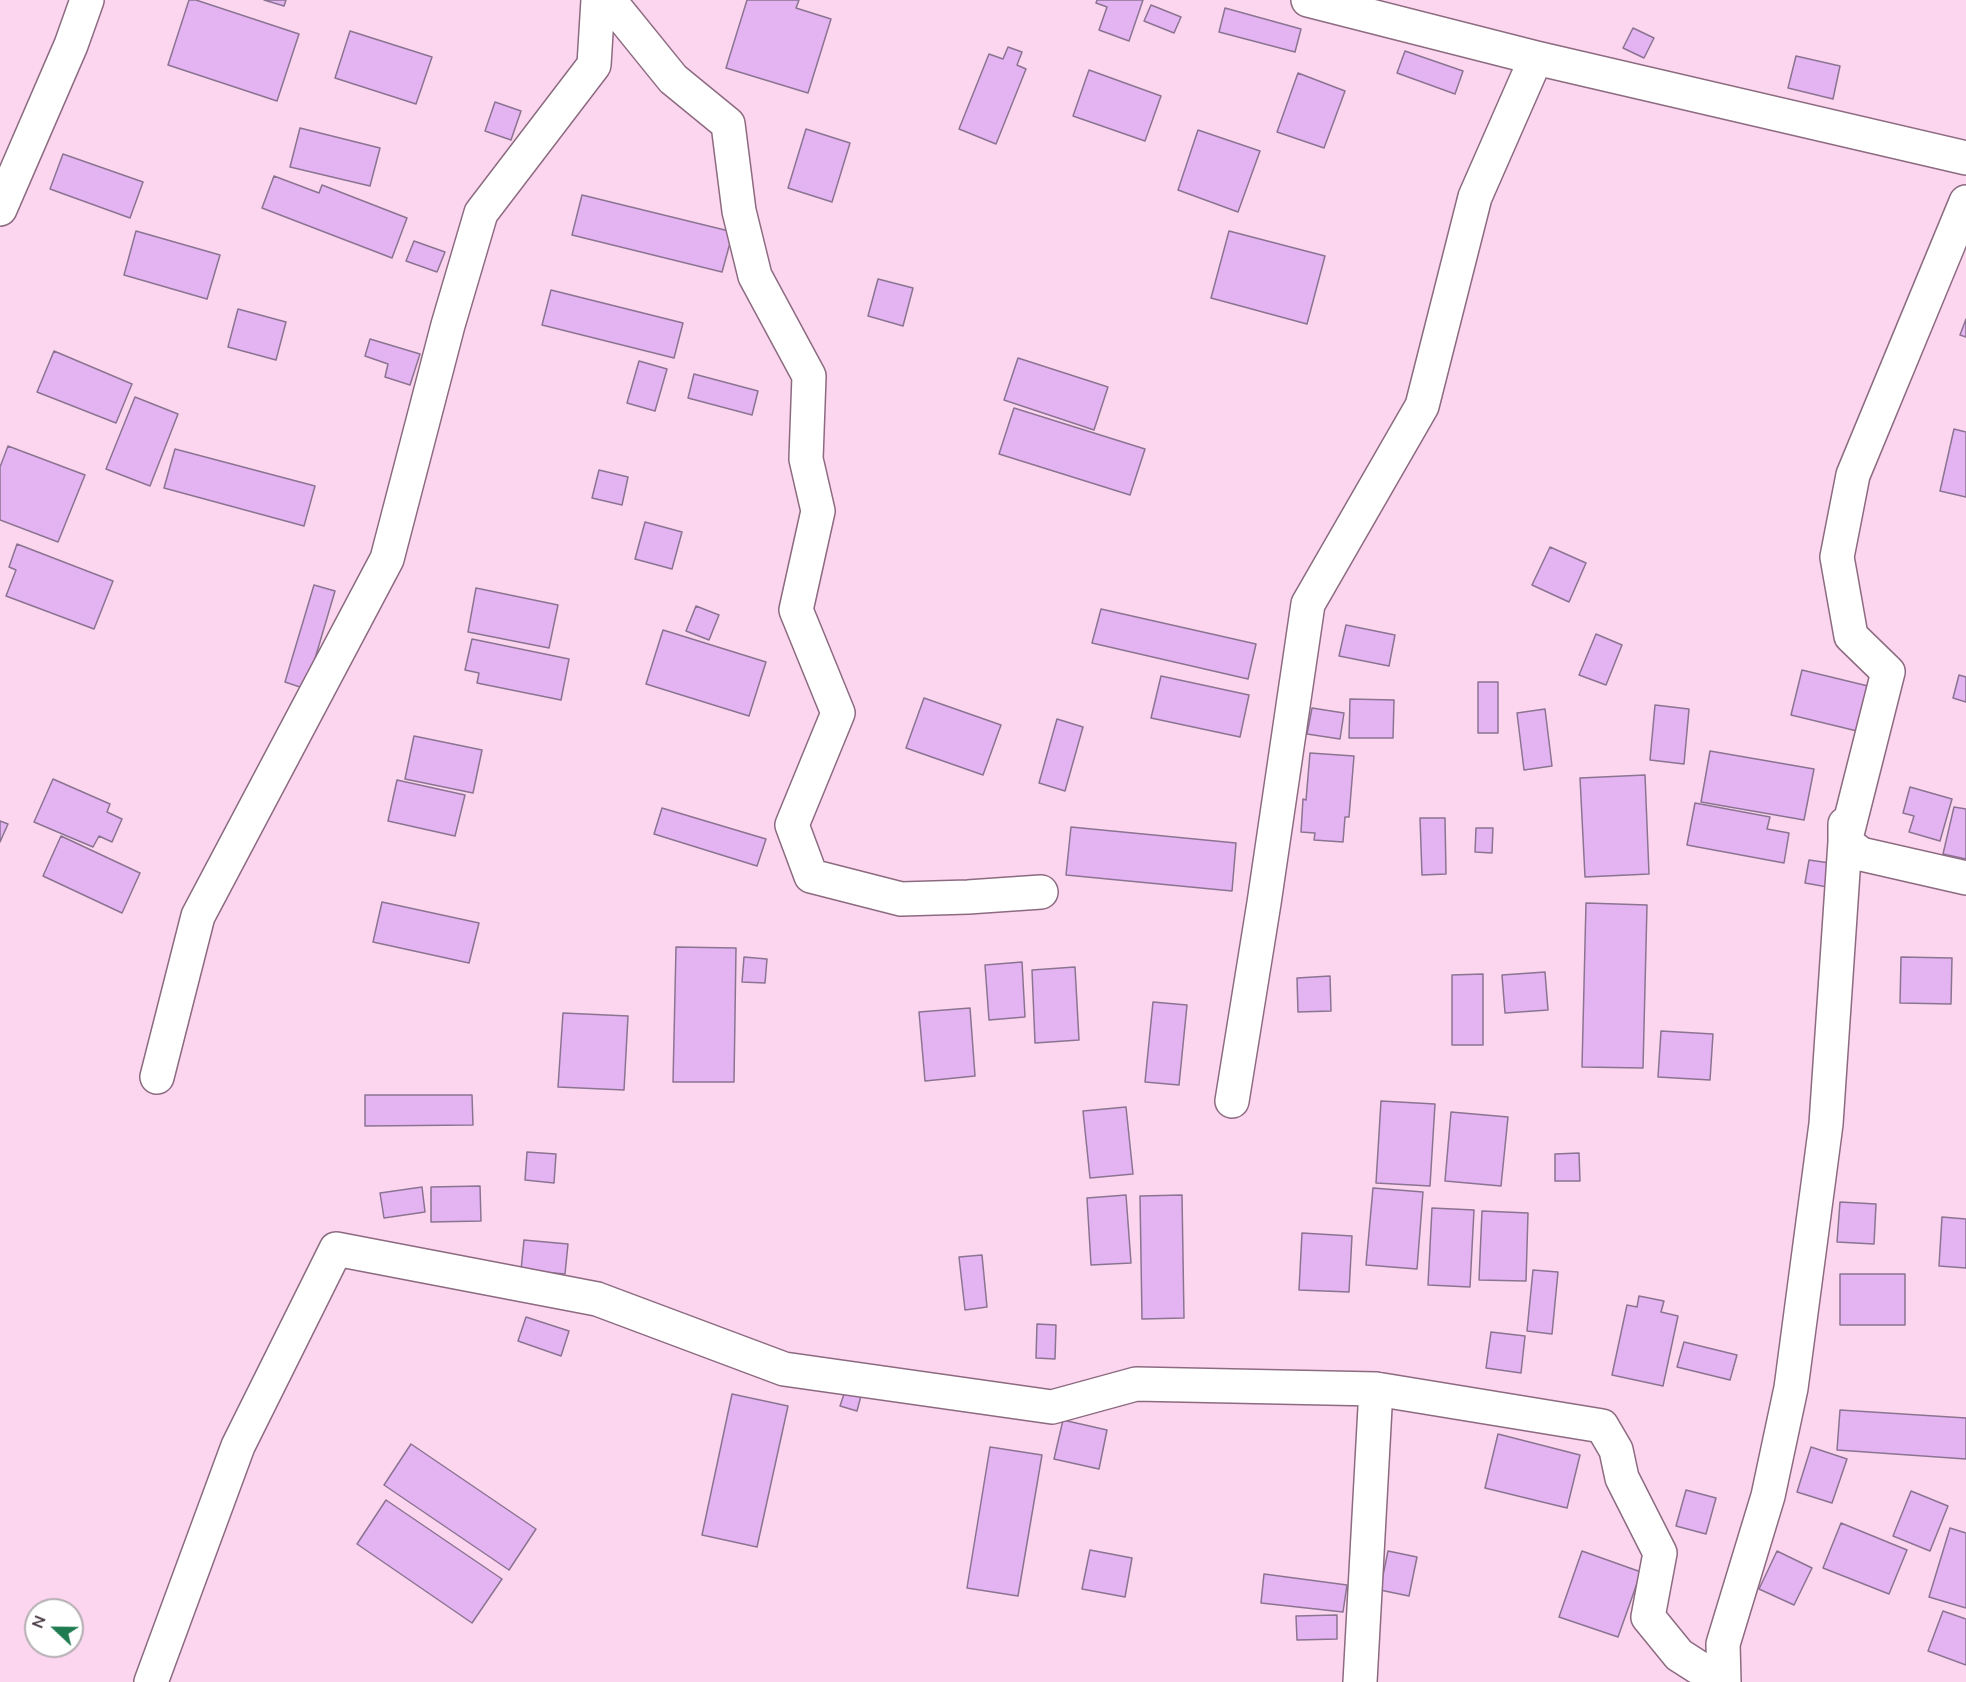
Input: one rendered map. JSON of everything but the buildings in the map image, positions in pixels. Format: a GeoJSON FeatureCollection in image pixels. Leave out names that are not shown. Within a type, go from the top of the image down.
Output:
{"type":"FeatureCollection","features":[{"type":"Feature","properties":{"kind":"street"},"geometry":{"type":"LineString","coordinates":[[0,209],[71,45],[87,0]]}},
{"type":"Feature","properties":{"kind":"street"},"geometry":{"type":"LineString","coordinates":[[157,1077],[198,916],[387,559],[448,325],[481,213],[594,66],[598,0]]}},
{"type":"Feature","properties":{"kind":"street"},"geometry":{"type":"LineString","coordinates":[[609,0],[673,79],[728,124],[739,211],[755,276],[809,376],[806,459],[818,511],[796,610],[838,713],[792,825],[811,876],[901,899],[1041,892]]}},
{"type":"Feature","properties":{"kind":"street"},"geometry":{"type":"LineString","coordinates":[[1308,0],[1536,58],[1966,158]]}},
{"type":"Feature","properties":{"kind":"street"},"geometry":{"type":"LineString","coordinates":[[1232,1101],[1308,604],[1422,406],[1475,197],[1536,58]]}},
{"type":"Feature","properties":{"kind":"street"},"geometry":{"type":"LineString","coordinates":[[1845,842],[1888,672],[1851,636],[1837,557],[1853,475],[1966,202]]}},
{"type":"Feature","properties":{"kind":"street"},"geometry":{"type":"LineString","coordinates":[[1722,1682],[1723,1644],[1768,1496],[1791,1388],[1826,1124],[1845,842],[1845,781]]}},
{"type":"Feature","properties":{"kind":"street"},"geometry":{"type":"LineString","coordinates":[[1845,842],[1861,854],[1966,878]]}},
{"type":"Feature","properties":{"kind":"street"},"geometry":{"type":"LineString","coordinates":[[150,1682],[238,1446],[336,1249],[597,1299],[784,1369],[1052,1407],[1136,1384],[1376,1389],[1602,1426],[1616,1450],[1622,1478],[1660,1553],[1648,1617],[1679,1655],[1722,1682]]}},
{"type":"Feature","properties":{"kind":"street"},"geometry":{"type":"LineString","coordinates":[[1360,1682],[1376,1389]]}}]}
